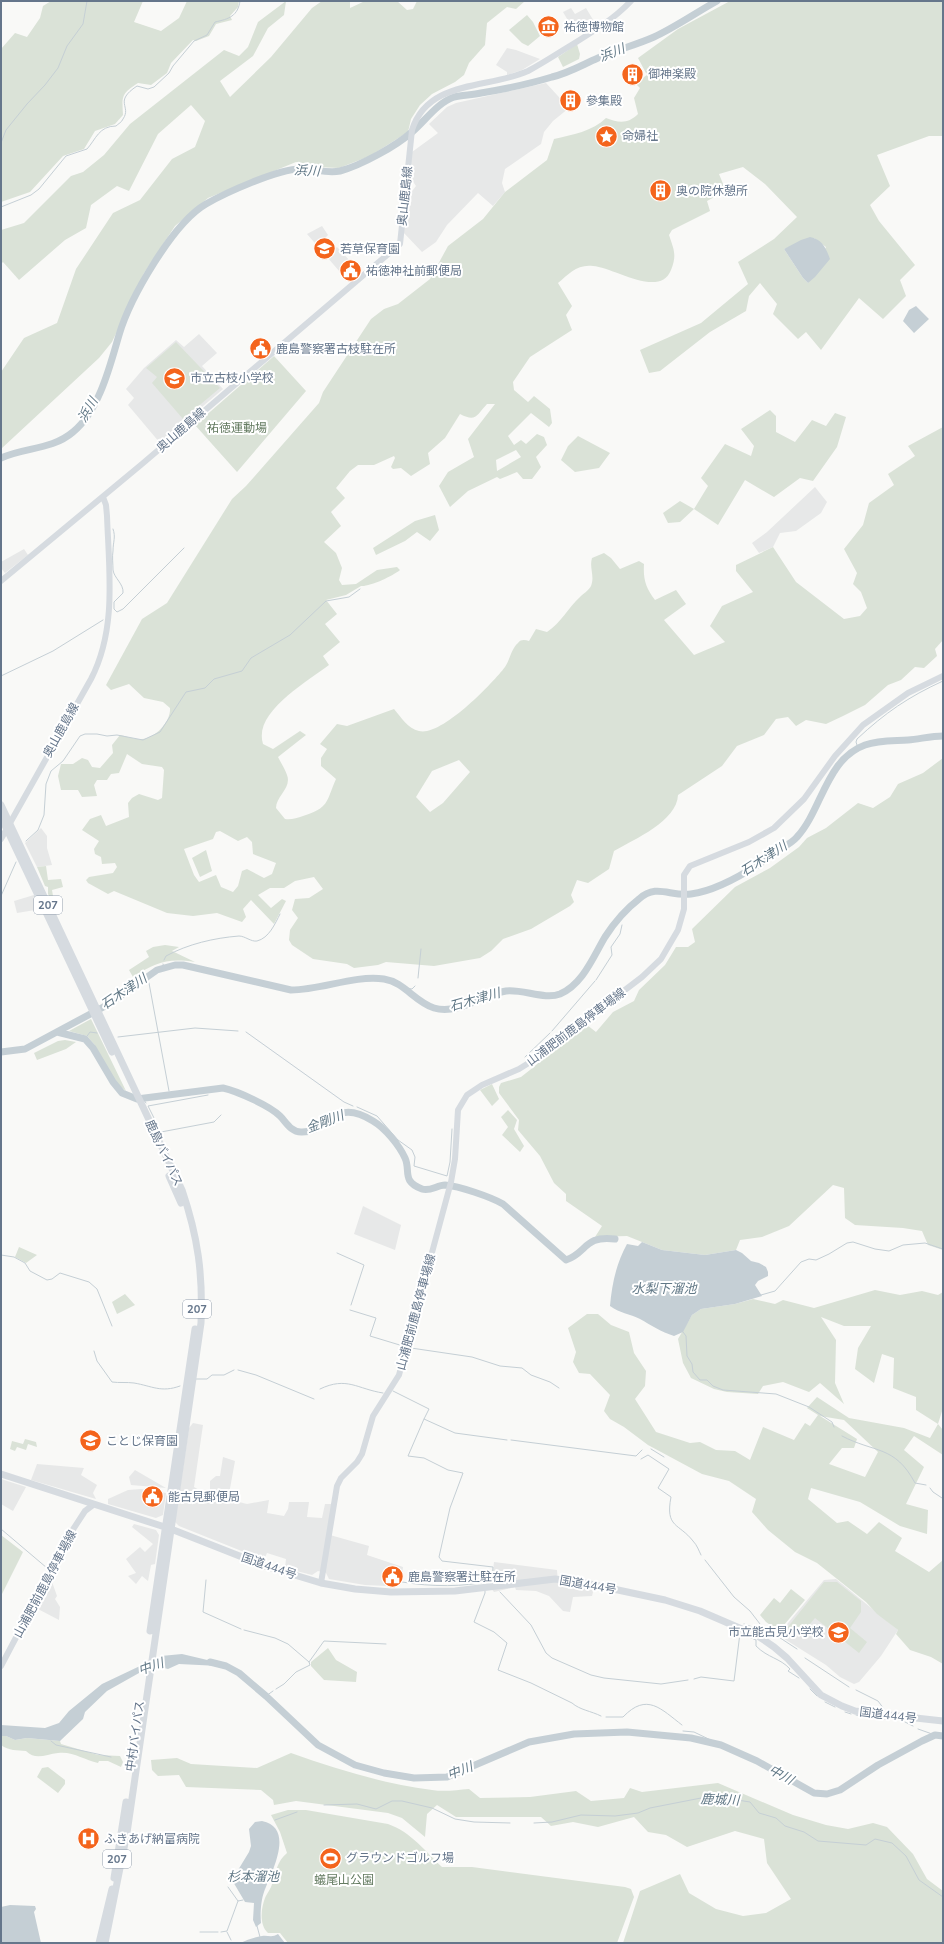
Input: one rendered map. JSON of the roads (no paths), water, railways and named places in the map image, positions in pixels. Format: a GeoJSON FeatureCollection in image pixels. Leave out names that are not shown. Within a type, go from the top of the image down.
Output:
{"type":"FeatureCollection","features":[{"type":"Feature","properties":{"kind":"highway","name":"鹿島バイパス"},"geometry":{"type":"LineString","coordinates":[[1,805],[9,826],[138,1100],[180,1198],[189,1226],[197,1267],[198,1289],[196,1323],[168,1528]]}},
{"type":"Feature","properties":{"kind":"highway","name":"鹿島バイパス"},"geometry":{"type":"LineString","coordinates":[[1,817],[9,826]]}},
{"type":"Feature","properties":{"kind":"highway","name":"鹿島バイパス"},"geometry":{"type":"LineString","coordinates":[[99,1018],[130,1091],[138,1100]]}},
{"type":"Feature","properties":{"kind":"highway","name":"国道444号"},"geometry":{"type":"LineString","coordinates":[[1,1474],[168,1528],[265,1566],[321,1583],[355,1589],[391,1592],[455,1592],[556,1579],[585,1583],[665,1600],[700,1611],[758,1636],[787,1658],[821,1694],[842,1706],[862,1712],[943,1721]]}},
{"type":"Feature","properties":{"kind":"highway","name":"中村バイパス"},"geometry":{"type":"LineString","coordinates":[[99,1943],[114,1878],[132,1775],[168,1528]]}},
{"type":"Feature","properties":{"kind":"highway","name":"中村バイパス"},"geometry":{"type":"LineString","coordinates":[[105,1943],[126,1839],[132,1775]]}},
{"type":"Feature","properties":{"kind":"main road","name":"奥山鹿島線"},"geometry":{"type":"LineString","coordinates":[[1,839],[91,679],[102,653],[110,618],[107,516],[106,505],[102,497],[400,244],[412,130],[419,115],[430,102],[440,95],[451,91],[502,79],[529,70],[604,24],[631,1]]}},
{"type":"Feature","properties":{"kind":"main road"},"geometry":{"type":"LineString","coordinates":[[1,582],[102,497]]}},
{"type":"Feature","properties":{"kind":"main road","name":"山浦肥前鹿島停車場線"},"geometry":{"type":"LineString","coordinates":[[321,1583],[337,1486],[341,1478],[357,1462],[362,1454],[373,1416],[399,1375],[451,1182],[455,1159],[457,1117],[463,1100],[482,1085],[527,1064],[642,977],[661,959],[678,930],[682,919],[685,902],[683,888],[684,875],[690,866],[749,842],[774,828],[804,799],[835,756],[863,725],[908,693],[943,676]]}},
{"type":"Feature","properties":{"kind":"main road","name":"山浦肥前鹿島停車場線"},"geometry":{"type":"LineString","coordinates":[[1,1666],[72,1531],[85,1512],[93,1505]]}},
{"type":"Feature","properties":{"kind":"water"},"geometry":{"type":"Polygon","coordinates":[[[810,237],[821,242],[830,259],[808,283],[803,278],[784,249],[810,237]]]}},
{"type":"Feature","properties":{"kind":"water"},"geometry":{"type":"Polygon","coordinates":[[[916,306],[929,319],[914,333],[903,321],[909,310],[916,306]]]}},
{"type":"Feature","properties":{"kind":"water","name":"水梨下溜池"},"geometry":{"type":"Polygon","coordinates":[[[642,1242],[662,1250],[705,1255],[736,1250],[751,1261],[766,1267],[768,1276],[758,1281],[755,1285],[762,1296],[735,1304],[701,1309],[692,1315],[683,1332],[674,1336],[656,1328],[640,1319],[610,1306],[615,1274],[627,1244],[638,1246],[642,1242]]]}},
{"type":"Feature","properties":{"kind":"water"},"geometry":{"type":"Polygon","coordinates":[[[182,1654],[220,1663],[219,1666],[179,1664],[168,1669],[157,1666],[139,1673],[107,1691],[85,1712],[83,1719],[60,1741],[27,1738],[15,1740],[6,1736],[1,1736],[1,1725],[45,1728],[59,1723],[69,1711],[102,1684],[161,1656],[182,1654]]]}},
{"type":"Feature","properties":{"kind":"water","name":"杉本溜池"},"geometry":{"type":"Polygon","coordinates":[[[262,1821],[272,1825],[278,1832],[279,1842],[275,1863],[262,1899],[261,1923],[256,1927],[253,1920],[254,1903],[245,1902],[232,1880],[251,1846],[249,1829],[255,1822],[262,1821]]]}},
{"type":"Feature","properties":{"kind":"water"},"geometry":{"type":"Polygon","coordinates":[[[10,1905],[35,1906],[36,1909],[34,1912],[41,1943],[1,1943],[1,1907],[10,1905]]]}},
{"type":"Feature","properties":{"kind":"water"},"geometry":{"type":"Polygon","coordinates":[[[278,1934],[285,1943],[240,1943],[257,1937],[274,1936],[278,1934]]]}},
{"type":"Feature","properties":{"kind":"waterway"},"geometry":{"type":"LineString","coordinates":[[1,143],[6,130],[58,68],[67,46],[83,24],[87,1]]}},
{"type":"Feature","properties":{"kind":"waterway"},"geometry":{"type":"LineString","coordinates":[[1,207],[31,195],[39,189],[66,156],[87,149],[98,134],[106,128],[116,126],[120,123],[126,111],[124,100],[130,91],[137,86],[148,89],[154,87],[169,73],[194,41],[207,35],[215,22],[225,20],[232,16],[237,10],[240,1]]}},
{"type":"Feature","properties":{"kind":"waterway","name":"浜川"},"geometry":{"type":"LineString","coordinates":[[1,458],[10,454],[56,442],[65,438],[82,423],[97,400],[119,335],[143,282],[154,263],[180,227],[206,204],[238,188],[266,177],[290,170],[310,169],[335,172],[349,168],[368,160],[397,143],[412,132],[442,103],[454,97],[478,94],[543,80],[575,69],[605,55],[654,37],[717,1]]}},
{"type":"Feature","properties":{"kind":"waterway"},"geometry":{"type":"LineString","coordinates":[[113,529],[113,570],[123,590],[123,593],[114,602],[114,609],[117,612],[123,609],[184,548]]}},
{"type":"Feature","properties":{"kind":"waterway"},"geometry":{"type":"LineString","coordinates":[[26,841],[38,830],[44,815],[46,784],[51,771],[63,761],[80,736],[85,734],[107,736],[117,735],[143,740],[160,732],[186,692],[205,688],[214,679],[242,671],[251,658],[290,635],[326,601],[349,597],[360,589]]}},
{"type":"Feature","properties":{"kind":"waterway"},"geometry":{"type":"LineString","coordinates":[[1,676],[53,651],[103,620]]}},
{"type":"Feature","properties":{"kind":"waterway"},"geometry":{"type":"LineString","coordinates":[[858,748],[856,742],[857,739],[877,721],[897,706],[943,681]]}},
{"type":"Feature","properties":{"kind":"waterway","name":"石木津川"},"geometry":{"type":"LineString","coordinates":[[1,1052],[25,1049],[109,1004],[157,970],[175,965],[183,965],[291,990],[314,988],[361,979],[384,979],[398,984],[427,1005],[434,1008],[443,1009],[461,1007],[506,991],[520,991],[548,996],[560,994],[568,990],[581,977],[592,961],[605,937],[620,916],[646,894],[658,891],[677,894],[691,894],[709,890],[743,874],[792,842],[806,826],[833,773],[841,761],[852,752],[865,745],[876,742],[943,736]]}},
{"type":"Feature","properties":{"kind":"waterway"},"geometry":{"type":"LineString","coordinates":[[1,896],[16,862]]}},
{"type":"Feature","properties":{"kind":"waterway"},"geometry":{"type":"LineString","coordinates":[[164,960],[166,956],[174,952],[192,945],[220,938],[239,936],[257,941],[268,934],[280,914]]}},
{"type":"Feature","properties":{"kind":"waterway"},"geometry":{"type":"LineString","coordinates":[[596,980],[612,955],[611,947],[620,934],[622,925]]}},
{"type":"Feature","properties":{"kind":"waterway"},"geometry":{"type":"LineString","coordinates":[[418,978],[421,949]]}},
{"type":"Feature","properties":{"kind":"waterway","name":"石木津川"},"geometry":{"type":"LineString","coordinates":[[146,976],[148,980]]}},
{"type":"Feature","properties":{"kind":"waterway"},"geometry":{"type":"LineString","coordinates":[[552,1031],[595,981]]}},
{"type":"Feature","properties":{"kind":"waterway"},"geometry":{"type":"LineString","coordinates":[[149,983],[169,1091]]}},
{"type":"Feature","properties":{"kind":"waterway","name":"石木津川"},"geometry":{"type":"LineString","coordinates":[[405,988],[412,989],[415,986]]}},
{"type":"Feature","properties":{"kind":"waterway"},"geometry":{"type":"LineString","coordinates":[[118,1037],[195,1028],[238,1031]]}},
{"type":"Feature","properties":{"kind":"waterway","name":"金剛川"},"geometry":{"type":"LineString","coordinates":[[57,1032],[85,1039],[93,1048],[113,1082],[122,1093],[137,1099],[223,1088],[245,1096],[275,1112],[297,1132],[311,1131],[340,1114],[349,1112],[359,1114],[378,1124],[395,1142],[407,1163],[409,1179],[415,1186],[425,1190],[442,1185],[458,1187],[498,1201],[566,1260],[573,1257],[591,1242],[605,1238],[615,1239]]}},
{"type":"Feature","properties":{"kind":"waterway"},"geometry":{"type":"LineString","coordinates":[[85,1039],[90,1032],[97,1033]]}},
{"type":"Feature","properties":{"kind":"waterway"},"geometry":{"type":"LineString","coordinates":[[246,1032],[344,1102],[353,1106]]}},
{"type":"Feature","properties":{"kind":"waterway"},"geometry":{"type":"LineString","coordinates":[[525,1057],[550,1033]]}},
{"type":"Feature","properties":{"kind":"waterway"},"geometry":{"type":"LineString","coordinates":[[208,1095],[148,1106],[161,1132],[214,1122],[221,1115]]}},
{"type":"Feature","properties":{"kind":"waterway"},"geometry":{"type":"LineString","coordinates":[[357,1107],[377,1116],[398,1140],[412,1150],[415,1157],[414,1166],[447,1176],[450,1162],[452,1129]]}},
{"type":"Feature","properties":{"kind":"waterway"},"geometry":{"type":"LineString","coordinates":[[761,1295],[775,1291],[801,1262],[809,1259],[816,1260],[847,1243],[853,1242],[875,1249],[889,1251],[903,1245],[925,1243],[943,1249]]}},
{"type":"Feature","properties":{"kind":"waterway"},"geometry":{"type":"LineString","coordinates":[[337,1253],[364,1265],[351,1305]]}},
{"type":"Feature","properties":{"kind":"waterway"},"geometry":{"type":"LineString","coordinates":[[1,1255],[14,1257],[25,1263],[30,1271],[47,1280],[52,1279],[60,1273],[89,1282],[97,1289],[112,1326]]}},
{"type":"Feature","properties":{"kind":"waterway"},"geometry":{"type":"LineString","coordinates":[[350,1310],[376,1318],[370,1336],[403,1346]]}},
{"type":"Feature","properties":{"kind":"waterway"},"geometry":{"type":"LineString","coordinates":[[683,1332],[686,1336],[687,1356],[692,1364],[693,1372],[700,1380],[707,1380],[713,1386],[723,1390],[776,1394],[809,1407],[832,1422],[834,1427]]}},
{"type":"Feature","properties":{"kind":"waterway"},"geometry":{"type":"LineString","coordinates":[[411,1348],[472,1357],[500,1366],[522,1368],[531,1375],[550,1382],[559,1388]]}},
{"type":"Feature","properties":{"kind":"waterway"},"geometry":{"type":"LineString","coordinates":[[94,1351],[97,1361],[112,1382],[134,1383],[162,1389],[180,1386]]}},
{"type":"Feature","properties":{"kind":"waterway"},"geometry":{"type":"LineString","coordinates":[[196,1379],[207,1379],[212,1375],[224,1375],[234,1370]]}},
{"type":"Feature","properties":{"kind":"waterway"},"geometry":{"type":"LineString","coordinates":[[238,1370],[256,1375],[314,1399]]}},
{"type":"Feature","properties":{"kind":"waterway"},"geometry":{"type":"LineString","coordinates":[[320,1389],[329,1385],[345,1383],[383,1393]]}},
{"type":"Feature","properties":{"kind":"waterway"},"geometry":{"type":"LineString","coordinates":[[393,1391],[429,1409],[424,1419],[455,1433],[507,1440]]}},
{"type":"Feature","properties":{"kind":"waterway"},"geometry":{"type":"LineString","coordinates":[[402,1582],[447,1586],[492,1581],[493,1567],[442,1561],[439,1557],[450,1508],[463,1473],[448,1470],[424,1458],[408,1456],[424,1419]]}},
{"type":"Feature","properties":{"kind":"waterway"},"geometry":{"type":"LineString","coordinates":[[842,1436],[892,1456],[900,1462],[915,1483],[926,1485]]}},
{"type":"Feature","properties":{"kind":"waterway"},"geometry":{"type":"LineString","coordinates":[[511,1440],[636,1456],[642,1450]]}},
{"type":"Feature","properties":{"kind":"waterway"},"geometry":{"type":"LineString","coordinates":[[651,1449],[664,1457]]}},
{"type":"Feature","properties":{"kind":"waterway"},"geometry":{"type":"LineString","coordinates":[[641,1459],[648,1455],[669,1469],[658,1488],[671,1497],[670,1514],[674,1524],[688,1535],[697,1546],[701,1555]]}},
{"type":"Feature","properties":{"kind":"waterway"},"geometry":{"type":"LineString","coordinates":[[930,1488],[942,1498]]}},
{"type":"Feature","properties":{"kind":"waterway"},"geometry":{"type":"LineString","coordinates":[[1,1529],[47,1568]]}},
{"type":"Feature","properties":{"kind":"waterway"},"geometry":{"type":"LineString","coordinates":[[705,1560],[734,1597],[750,1611],[760,1624]]}},
{"type":"Feature","properties":{"kind":"waterway"},"geometry":{"type":"LineString","coordinates":[[206,1580],[203,1612],[241,1629]]}},
{"type":"Feature","properties":{"kind":"waterway"},"geometry":{"type":"LineString","coordinates":[[485,1591],[474,1622],[494,1632],[507,1643],[498,1670],[531,1683],[578,1707],[601,1716]]}},
{"type":"Feature","properties":{"kind":"waterway"},"geometry":{"type":"LineString","coordinates":[[500,1592],[531,1625],[546,1653],[552,1658],[591,1675],[604,1678],[661,1684],[688,1680]]}},
{"type":"Feature","properties":{"kind":"waterway"},"geometry":{"type":"LineString","coordinates":[[744,1624],[758,1629]]}},
{"type":"Feature","properties":{"kind":"waterway"},"geometry":{"type":"LineString","coordinates":[[244,1630],[275,1638],[288,1644],[309,1662]]}},
{"type":"Feature","properties":{"kind":"waterway"},"geometry":{"type":"LineString","coordinates":[[768,1630],[797,1649]]}},
{"type":"Feature","properties":{"kind":"waterway"},"geometry":{"type":"LineString","coordinates":[[694,1679],[701,1677],[734,1681],[740,1633],[756,1640],[756,1646],[760,1650],[782,1662],[790,1669],[788,1671],[799,1678]]}},
{"type":"Feature","properties":{"kind":"waterway"},"geometry":{"type":"LineString","coordinates":[[766,1633],[776,1636]]}},
{"type":"Feature","properties":{"kind":"waterway"},"geometry":{"type":"LineString","coordinates":[[276,1689],[284,1684],[296,1672],[310,1665],[309,1662],[324,1641],[386,1644]]}},
{"type":"Feature","properties":{"kind":"waterway"},"geometry":{"type":"LineString","coordinates":[[805,1658],[849,1687]]}},
{"type":"Feature","properties":{"kind":"waterway","name":"中川"},"geometry":{"type":"LineString","coordinates":[[210,1662],[226,1666],[239,1673],[318,1745],[355,1765],[384,1773],[414,1778],[447,1777],[529,1742],[574,1734],[627,1732],[691,1738],[721,1745],[757,1761],[814,1793],[827,1794],[840,1790],[878,1765],[922,1741],[935,1735],[943,1736]]}},
{"type":"Feature","properties":{"kind":"waterway"},"geometry":{"type":"LineString","coordinates":[[810,1689],[817,1696]]}},
{"type":"Feature","properties":{"kind":"waterway"},"geometry":{"type":"LineString","coordinates":[[856,1690],[878,1701],[884,1709]]}},
{"type":"Feature","properties":{"kind":"waterway"},"geometry":{"type":"LineString","coordinates":[[266,1696],[273,1691]]}},
{"type":"Feature","properties":{"kind":"waterway"},"geometry":{"type":"LineString","coordinates":[[825,1702],[835,1707]]}},
{"type":"Feature","properties":{"kind":"waterway"},"geometry":{"type":"LineString","coordinates":[[606,1717],[623,1717],[639,1705],[647,1704],[667,1713],[682,1725]]}},
{"type":"Feature","properties":{"kind":"waterway"},"geometry":{"type":"LineString","coordinates":[[845,1712],[851,1714]]}},
{"type":"Feature","properties":{"kind":"waterway"},"geometry":{"type":"LineString","coordinates":[[856,1715],[870,1717]]}},
{"type":"Feature","properties":{"kind":"waterway"},"geometry":{"type":"LineString","coordinates":[[877,1718],[887,1719]]}},
{"type":"Feature","properties":{"kind":"waterway"},"geometry":{"type":"LineString","coordinates":[[893,1719],[902,1720]]}},
{"type":"Feature","properties":{"kind":"waterway"},"geometry":{"type":"LineString","coordinates":[[905,1722],[913,1726]]}},
{"type":"Feature","properties":{"kind":"waterway"},"geometry":{"type":"LineString","coordinates":[[918,1729],[935,1735]]}},
{"type":"Feature","properties":{"kind":"waterway"},"geometry":{"type":"LineString","coordinates":[[683,1731],[694,1732],[721,1745]]}},
{"type":"Feature","properties":{"kind":"waterway"},"geometry":{"type":"LineString","coordinates":[[51,1741],[56,1745],[111,1757]]}},
{"type":"Feature","properties":{"kind":"waterway","name":"鹿城川"},"geometry":{"type":"LineString","coordinates":[[534,1823],[552,1822],[581,1815],[615,1816],[638,1813],[650,1808],[701,1798],[717,1803],[731,1799],[750,1802],[759,1813],[776,1818],[785,1826],[804,1832],[818,1841],[866,1845],[875,1839],[892,1843],[906,1856],[919,1880],[943,1897]]}},
{"type":"Feature","properties":{"kind":"waterway","name":"鹿城川"},"geometry":{"type":"LineString","coordinates":[[324,1805],[357,1804],[376,1809],[392,1801],[402,1801],[432,1808],[455,1819],[474,1822],[510,1823]]}},
{"type":"Feature","properties":{"kind":"waterway","name":"鹿城川"},"geometry":{"type":"LineString","coordinates":[[275,1820],[297,1812]]}},
{"type":"Feature","properties":{"kind":"waterway"},"geometry":{"type":"LineString","coordinates":[[228,1887],[238,1901],[243,1900]]}},
{"type":"Feature","properties":{"kind":"waterway"},"geometry":{"type":"LineString","coordinates":[[221,1932],[227,1931],[238,1901]]}},
{"type":"Feature","properties":{"kind":"waterway"},"geometry":{"type":"LineString","coordinates":[[257,1926],[260,1937]]}},
{"type":"Feature","properties":{"kind":"waterway"},"geometry":{"type":"LineString","coordinates":[[200,1932],[218,1932]]}},
{"type":"Feature","properties":{"kind":"waterway"},"geometry":{"type":"LineString","coordinates":[[227,1932],[231,1940]]}},
{"type":"Feature","properties":{"kind":"place","name":"祐徳博物館"},"geometry":{"type":"Point","coordinates":[549,27]}},
{"type":"Feature","properties":{"kind":"place","name":"御神楽殿"},"geometry":{"type":"Point","coordinates":[633,74]}},
{"type":"Feature","properties":{"kind":"place","name":"參集殿"},"geometry":{"type":"Point","coordinates":[571,101]}},
{"type":"Feature","properties":{"kind":"place","name":"命婦社"},"geometry":{"type":"Point","coordinates":[607,136]}},
{"type":"Feature","properties":{"kind":"place","name":"奥の院休憩所"},"geometry":{"type":"Point","coordinates":[661,191]}},
{"type":"Feature","properties":{"kind":"place","name":"若草保育園"},"geometry":{"type":"Point","coordinates":[325,249]}},
{"type":"Feature","properties":{"kind":"place","name":"祐徳神社前郵便局"},"geometry":{"type":"Point","coordinates":[350,271]}},
{"type":"Feature","properties":{"kind":"place","name":"鹿島警察署古枝駐在所"},"geometry":{"type":"Point","coordinates":[260,349]}},
{"type":"Feature","properties":{"kind":"place","name":"市立古枝小学校"},"geometry":{"type":"Point","coordinates":[174,378]}},
{"type":"Feature","properties":{"kind":"place","name":"ことじ保育園"},"geometry":{"type":"Point","coordinates":[90,1441]}},
{"type":"Feature","properties":{"kind":"place","name":"能古見郵便局"},"geometry":{"type":"Point","coordinates":[153,1497]}},
{"type":"Feature","properties":{"kind":"place","name":"鹿島警察署辻駐在所"},"geometry":{"type":"Point","coordinates":[392,1577]}},
{"type":"Feature","properties":{"kind":"place","name":"市立能古見小学校"},"geometry":{"type":"Point","coordinates":[839,1632]}},
{"type":"Feature","properties":{"kind":"place","name":"ふきあげ納富病院"},"geometry":{"type":"Point","coordinates":[88,1839]}},
{"type":"Feature","properties":{"kind":"place","name":"グラウンドゴルフ場"},"geometry":{"type":"Point","coordinates":[330,1858]}},
{"type":"Feature","properties":{"kind":"park label","name":"祐徳運動場"},"geometry":{"type":"Point","coordinates":[237,428]}},
{"type":"Feature","properties":{"kind":"park label","name":"蟻尾山公園"},"geometry":{"type":"Point","coordinates":[344,1880]}}]}
